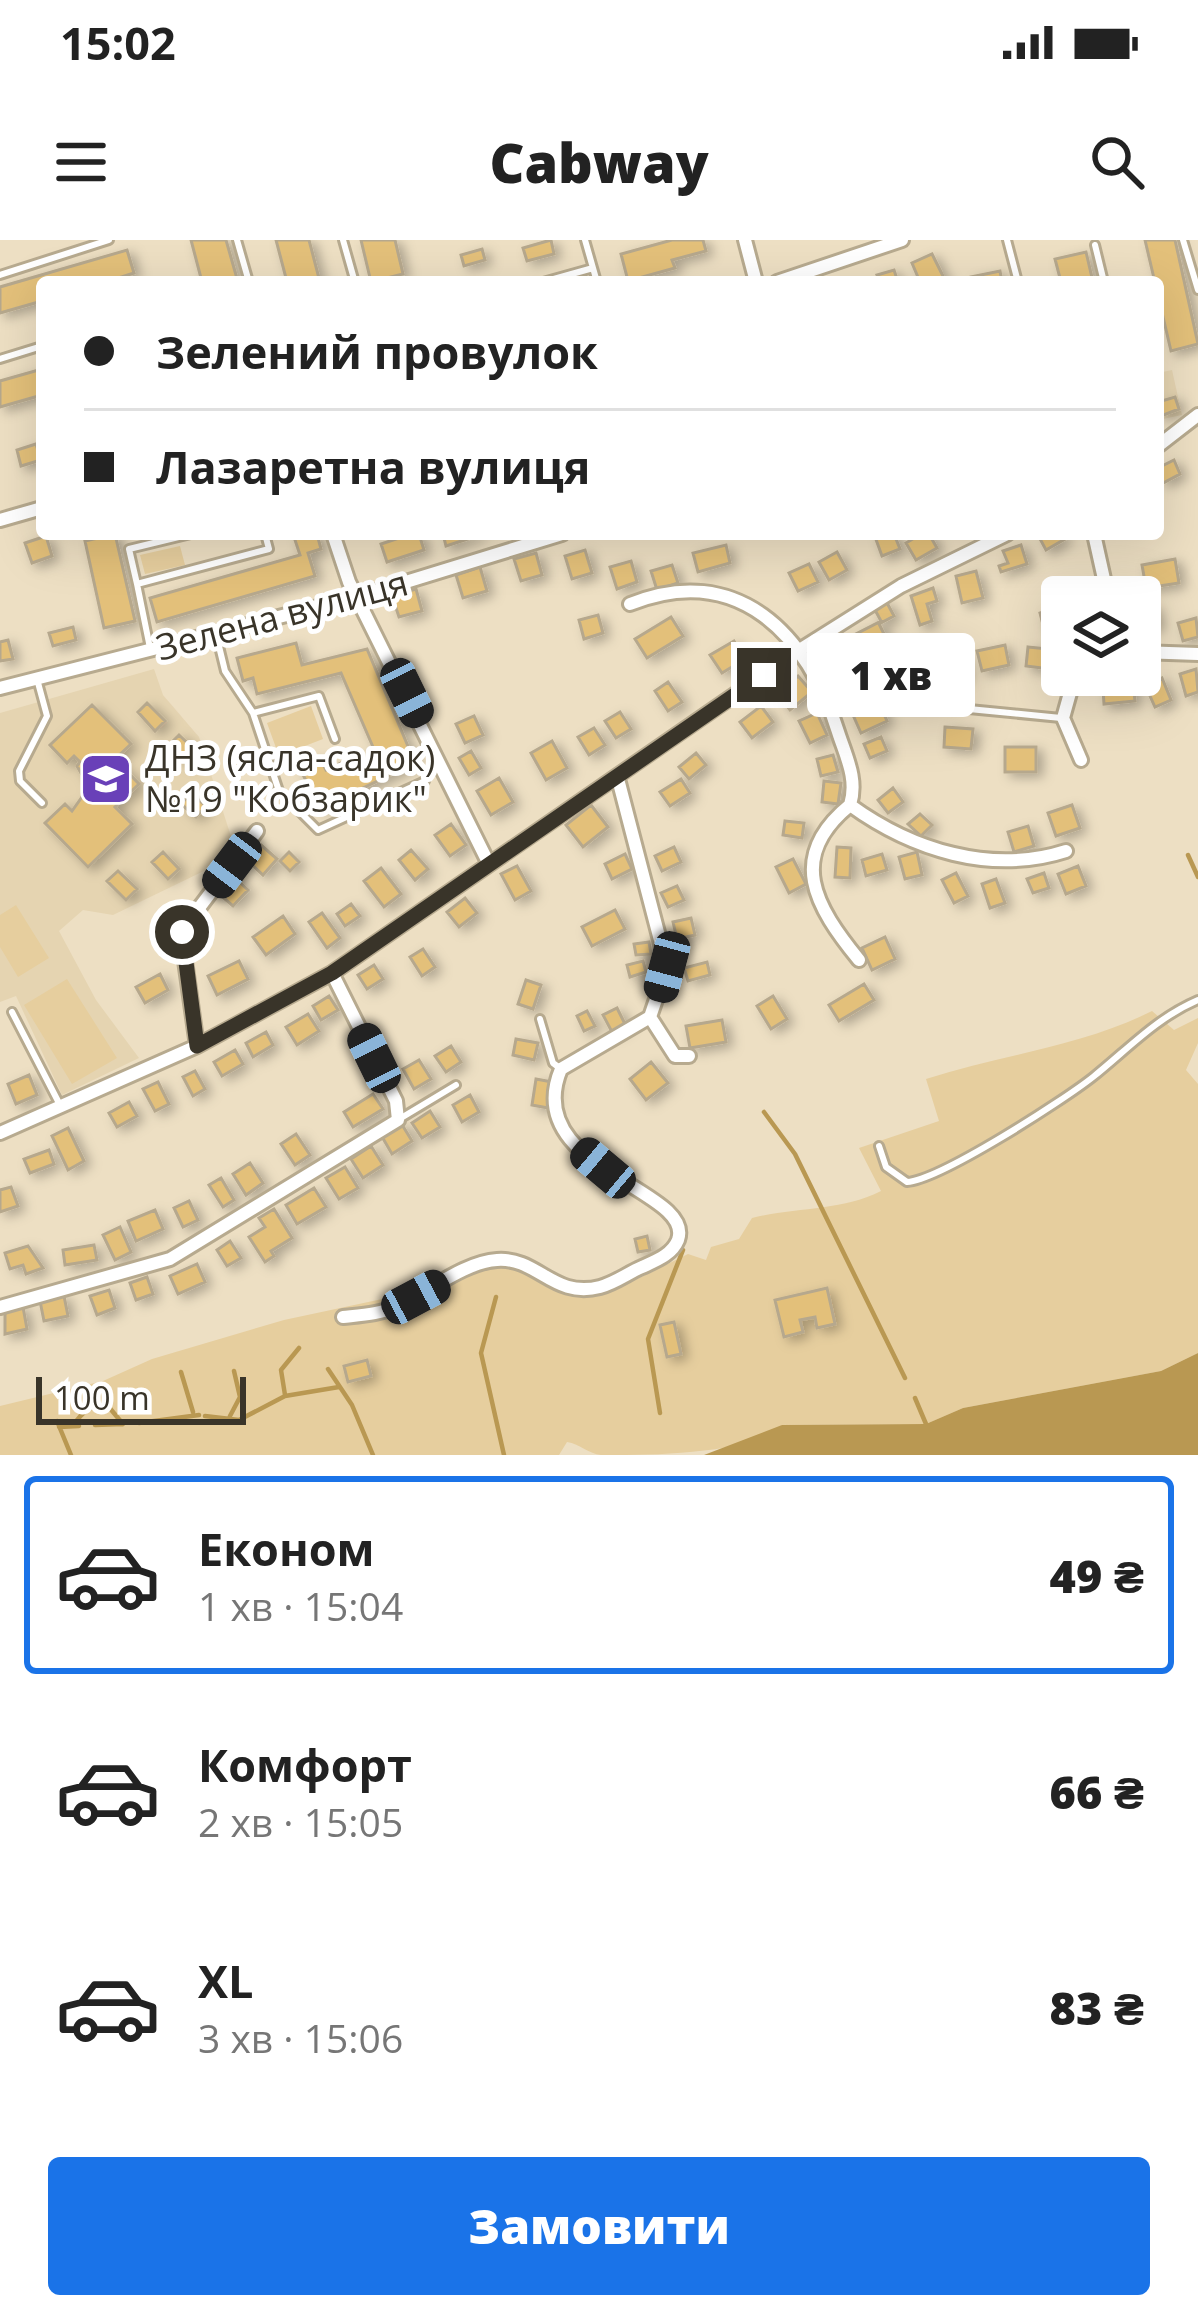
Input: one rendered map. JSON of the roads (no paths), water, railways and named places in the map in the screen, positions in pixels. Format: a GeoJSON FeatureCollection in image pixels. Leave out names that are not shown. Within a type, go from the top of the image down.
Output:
{"type":"FeatureCollection","features":[{"type":"Feature","properties":{"kind":"street"},"geometry":{"type":"LineString","coordinates":[[745,240],[754,276]]}},
{"type":"Feature","properties":{"kind":"street"},"geometry":{"type":"LineString","coordinates":[[795,276],[902,240]]}},
{"type":"Feature","properties":{"kind":"street"},"geometry":{"type":"LineString","coordinates":[[1164,441],[1198,415]]}},
{"type":"Feature","properties":{"kind":"street"},"geometry":{"type":"LineString","coordinates":[[0,520],[36,510]]}},
{"type":"Feature","properties":{"kind":"street"},"geometry":{"type":"LineString","coordinates":[[335,540],[357,597],[488,862]]}},
{"type":"Feature","properties":{"kind":"street","name":"Зелена вулиця"},"geometry":{"type":"LineString","coordinates":[[0,688],[357,597],[542,540]]}},
{"type":"Feature","properties":{"kind":"street"},"geometry":{"type":"LineString","coordinates":[[0,1133],[197,1046],[332,973],[801,649],[901,586],[995,540]]}},
{"type":"Feature","properties":{"kind":"street"},"geometry":{"type":"LineString","coordinates":[[1095,540],[1103,576]]}},
{"type":"Feature","properties":{"kind":"street"},"geometry":{"type":"LineString","coordinates":[[630,604],[696,589],[737,596],[801,649],[835,721],[856,787],[850,805],[819,833],[812,859],[816,895],[859,960]]}},
{"type":"Feature","properties":{"kind":"street"},"geometry":{"type":"LineString","coordinates":[[1161,653],[1198,654]]}},
{"type":"Feature","properties":{"kind":"street"},"geometry":{"type":"LineString","coordinates":[[1069,696],[1063,718],[1081,760]]}},
{"type":"Feature","properties":{"kind":"street"},"geometry":{"type":"LineString","coordinates":[[343,1317],[392,1309],[494,1260],[518,1262],[564,1289],[606,1286],[670,1252],[679,1238],[672,1217],[564,1136],[553,1101],[561,1069],[650,1016],[667,967],[618,779]]}},
{"type":"Feature","properties":{"kind":"street"},"geometry":{"type":"LineString","coordinates":[[850,805],[878,825],[967,857],[1008,863],[1066,850]]}},
{"type":"Feature","properties":{"kind":"street"},"geometry":{"type":"LineString","coordinates":[[197,1046],[182,932],[257,831]]}},
{"type":"Feature","properties":{"kind":"street"},"geometry":{"type":"LineString","coordinates":[[0,1307],[170,1259],[398,1120],[396,1101],[332,973]]}},
{"type":"Feature","properties":{"kind":"street"},"geometry":{"type":"LineString","coordinates":[[650,1016],[675,1056],[688,1056]]}},
{"type":"Feature","properties":{"kind":"lane"},"geometry":{"type":"LineString","coordinates":[[0,275],[109,240]]}},
{"type":"Feature","properties":{"kind":"lane"},"geometry":{"type":"LineString","coordinates":[[237,240],[247,276]]}},
{"type":"Feature","properties":{"kind":"lane"},"geometry":{"type":"LineString","coordinates":[[344,240],[353,276]]}},
{"type":"Feature","properties":{"kind":"lane"},"geometry":{"type":"LineString","coordinates":[[585,240],[594,276]]}},
{"type":"Feature","properties":{"kind":"lane"},"geometry":{"type":"LineString","coordinates":[[1007,240],[1016,276]]}},
{"type":"Feature","properties":{"kind":"lane"},"geometry":{"type":"LineString","coordinates":[[1183,240],[1198,290]]}},
{"type":"Feature","properties":{"kind":"lane"},"geometry":{"type":"LineString","coordinates":[[1095,245],[1103,276]]}},
{"type":"Feature","properties":{"kind":"lane"},"geometry":{"type":"LineString","coordinates":[[564,276],[592,268]]}},
{"type":"Feature","properties":{"kind":"lane"},"geometry":{"type":"LineString","coordinates":[[0,359],[36,348]]}},
{"type":"Feature","properties":{"kind":"lane"},"geometry":{"type":"LineString","coordinates":[[151,652],[129,549],[166,540]]}},
{"type":"Feature","properties":{"kind":"lane"},"geometry":{"type":"LineString","coordinates":[[137,584],[269,549],[267,540]]}},
{"type":"Feature","properties":{"kind":"lane"},"geometry":{"type":"LineString","coordinates":[[216,634],[225,671],[253,713],[279,791],[318,830],[424,781]]}},
{"type":"Feature","properties":{"kind":"lane"},"geometry":{"type":"LineString","coordinates":[[37,680],[47,716],[19,772],[20,781],[42,803]]}},
{"type":"Feature","properties":{"kind":"lane"},"geometry":{"type":"LineString","coordinates":[[253,713],[319,696],[335,739]]}},
{"type":"Feature","properties":{"kind":"lane"},"geometry":{"type":"LineString","coordinates":[[969,709],[1063,718]]}},
{"type":"Feature","properties":{"kind":"lane"},"geometry":{"type":"LineString","coordinates":[[879,1147],[886,1167],[907,1182],[940,1172],[1074,1091],[1165,1016],[1198,1000]]}},
{"type":"Feature","properties":{"kind":"lane"},"geometry":{"type":"LineString","coordinates":[[12,1012],[62,1108]]}},
{"type":"Feature","properties":{"kind":"lane"},"geometry":{"type":"LineString","coordinates":[[540,1019],[553,1063],[561,1069]]}},
{"type":"Feature","properties":{"kind":"lane"},"geometry":{"type":"LineString","coordinates":[[398,1120],[456,1085]]}},
{"type":"Feature","properties":{"kind":"waterway"},"geometry":{"type":"LineString","coordinates":[[1188,855],[1198,877]]}},
{"type":"Feature","properties":{"kind":"waterway"},"geometry":{"type":"LineString","coordinates":[[764,1112],[795,1154],[905,1378]]}},
{"type":"Feature","properties":{"kind":"waterway"},"geometry":{"type":"LineString","coordinates":[[660,1413],[648,1339],[683,1250]]}},
{"type":"Feature","properties":{"kind":"waterway"},"geometry":{"type":"LineString","coordinates":[[496,1297],[481,1353],[504,1455]]}},
{"type":"Feature","properties":{"kind":"waterway"},"geometry":{"type":"LineString","coordinates":[[285,1395],[281,1370],[299,1348]]}},
{"type":"Feature","properties":{"kind":"waterway"},"geometry":{"type":"LineString","coordinates":[[328,1369],[352,1405],[373,1455]]}},
{"type":"Feature","properties":{"kind":"waterway"},"geometry":{"type":"LineString","coordinates":[[230,1416],[240,1397],[234,1371]]}},
{"type":"Feature","properties":{"kind":"waterway"},"geometry":{"type":"LineString","coordinates":[[181,1372],[193,1412]]}},
{"type":"Feature","properties":{"kind":"waterway"},"geometry":{"type":"LineString","coordinates":[[205,1416],[239,1420],[285,1396],[339,1387]]}},
{"type":"Feature","properties":{"kind":"waterway"},"geometry":{"type":"LineString","coordinates":[[915,1398],[926,1424]]}},
{"type":"Feature","properties":{"kind":"waterway"},"geometry":{"type":"LineString","coordinates":[[73,1426],[96,1406],[108,1406],[123,1424]]}},
{"type":"Feature","properties":{"kind":"waterway"},"geometry":{"type":"LineString","coordinates":[[139,1423],[199,1415]]}},
{"type":"Feature","properties":{"kind":"waterway"},"geometry":{"type":"LineString","coordinates":[[57,1421],[71,1455]]}},
{"type":"Feature","properties":{"kind":"waterway"},"geometry":{"type":"LineString","coordinates":[[95,1425],[123,1424]]}},
{"type":"Feature","properties":{"kind":"waterway"},"geometry":{"type":"LineString","coordinates":[[59,1427],[79,1426]]}},
{"type":"Feature","properties":{"kind":"place","name":"ДНЗ (ясла-садок) №19 \"Кобзарик\""},"geometry":{"type":"Point","coordinates":[106,779]}}]}
